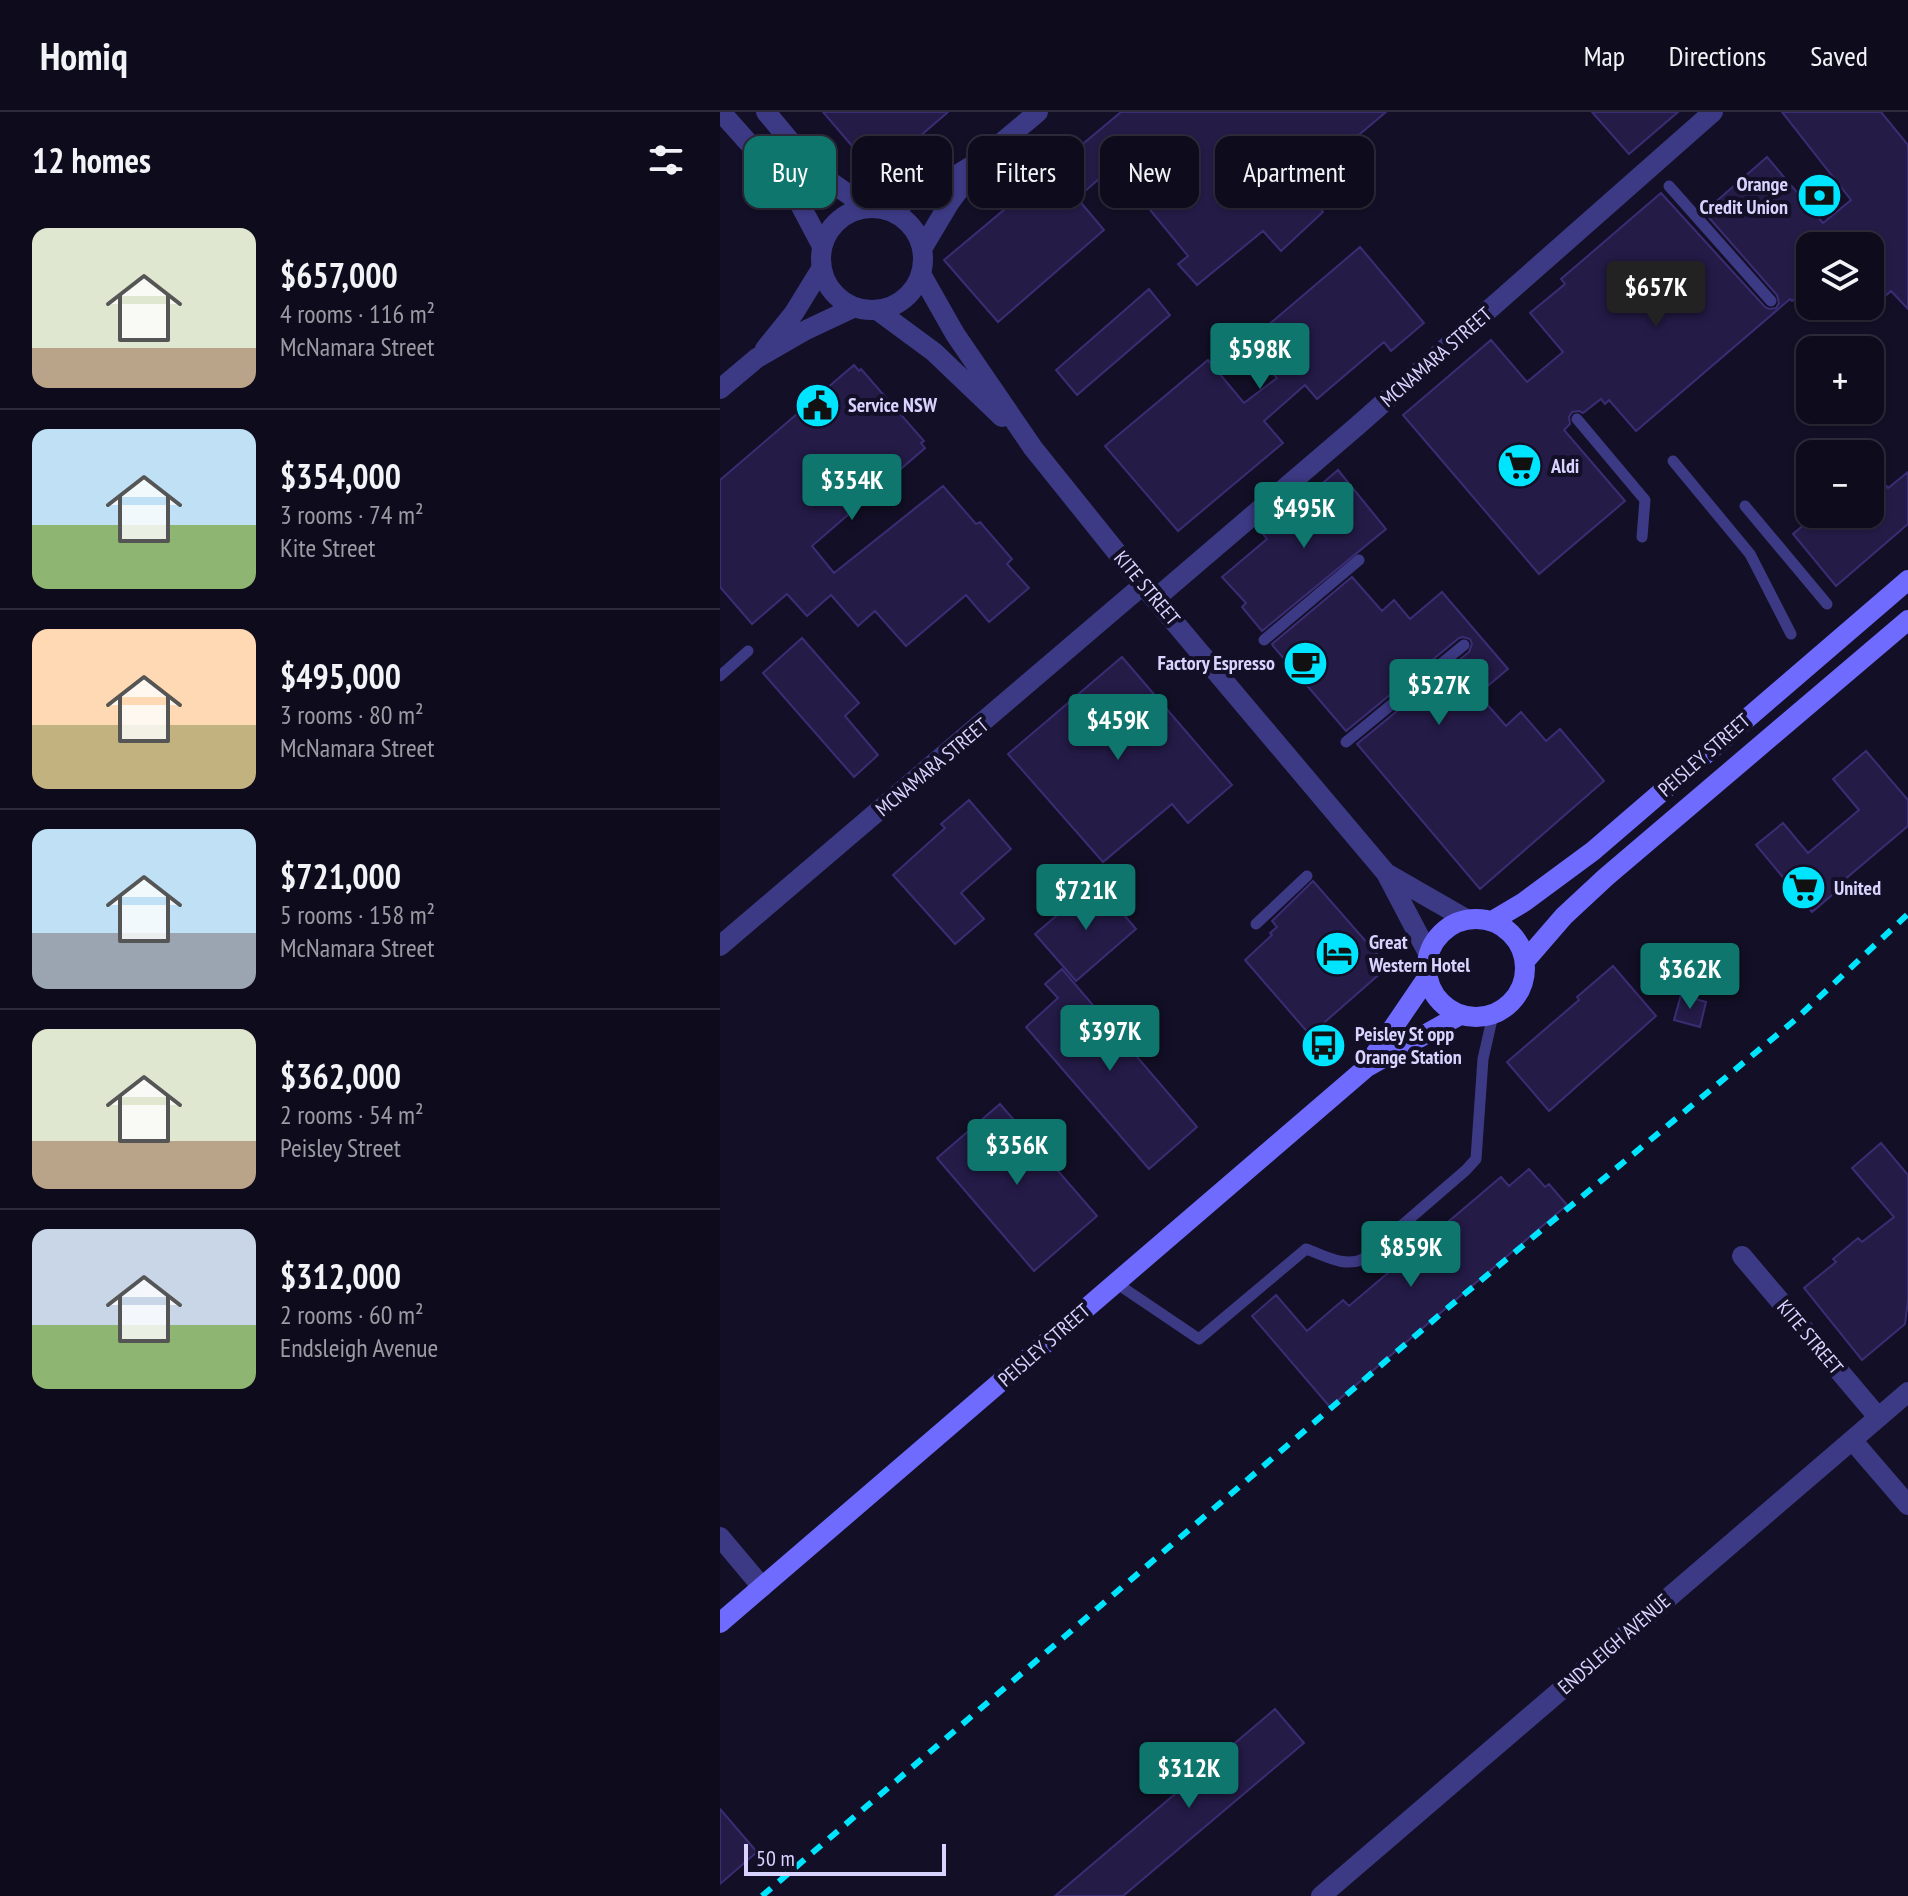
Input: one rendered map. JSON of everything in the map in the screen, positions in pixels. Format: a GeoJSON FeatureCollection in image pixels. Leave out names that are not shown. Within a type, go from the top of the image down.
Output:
{"type":"FeatureCollection","features":[{"type":"Feature","properties":{"kind":"main road","name":"PEISLEY STREET"},"geometry":{"type":"LineString","coordinates":[[1492,921],[1524,902],[1593,851],[1908,580]]}},
{"type":"Feature","properties":{"kind":"main road","name":"PEISLEY STREET"},"geometry":{"type":"LineString","coordinates":[[1525,961],[1546,935],[1606,877],[1908,620]]}},
{"type":"Feature","properties":{"kind":"main road"},"geometry":{"type":"LineString","coordinates":[[1466,919],[1492,921],[1514,936],[1525,961],[1519,993],[1508,1006],[1493,1015],[1476,1018],[1460,1015],[1445,1007],[1433,994],[1427,978],[1428,953],[1442,931],[1466,919]]}},
{"type":"Feature","properties":{"kind":"main road","name":"PEISLEY STREET"},"geometry":{"type":"LineString","coordinates":[[1367,1067],[1427,978]]}},
{"type":"Feature","properties":{"kind":"main road","name":"PEISLEY STREET"},"geometry":{"type":"LineString","coordinates":[[720,1623],[1367,1067],[1460,1015]]}},
{"type":"Feature","properties":{"kind":"street"},"geometry":{"type":"LineString","coordinates":[[721,112],[795,195],[822,246]]}},
{"type":"Feature","properties":{"kind":"street"},"geometry":{"type":"LineString","coordinates":[[766,112],[815,171],[910,225],[922,249]]}},
{"type":"Feature","properties":{"kind":"street"},"geometry":{"type":"LineString","coordinates":[[1010,136],[1038,112]]}},
{"type":"Feature","properties":{"kind":"street","name":"MCNAMARA STREET"},"geometry":{"type":"LineString","coordinates":[[720,946],[1149,592],[1356,427],[1713,112]]}},
{"type":"Feature","properties":{"kind":"street"},"geometry":{"type":"LineString","coordinates":[[968,168],[939,186],[878,209],[853,211],[839,219],[828,231],[822,246],[821,269],[828,286],[839,299],[855,307],[877,310],[905,299],[921,274],[922,249],[968,178]]}},
{"type":"Feature","properties":{"kind":"street"},"geometry":{"type":"LineString","coordinates":[[757,358],[794,313],[821,269]]}},
{"type":"Feature","properties":{"kind":"street","name":"KITE STREET"},"geometry":{"type":"LineString","coordinates":[[921,274],[955,334],[1033,448],[1149,592],[1386,873],[1428,953]]}},
{"type":"Feature","properties":{"kind":"street"},"geometry":{"type":"LineString","coordinates":[[720,389],[757,358],[855,307]]}},
{"type":"Feature","properties":{"kind":"street","name":"KITE STREET"},"geometry":{"type":"LineString","coordinates":[[877,310],[934,352],[1033,448]]}},
{"type":"Feature","properties":{"kind":"street","name":"KITE STREET"},"geometry":{"type":"LineString","coordinates":[[1386,873],[1466,919]]}},
{"type":"Feature","properties":{"kind":"street","name":"KITE STREET"},"geometry":{"type":"LineString","coordinates":[[1742,1256],[1878,1417]]}},
{"type":"Feature","properties":{"kind":"street","name":"ENDSLEIGH AVENUE"},"geometry":{"type":"LineString","coordinates":[[1321,1896],[1908,1392]]}},
{"type":"Feature","properties":{"kind":"street"},"geometry":{"type":"LineString","coordinates":[[1852,1440],[1908,1505]]}},
{"type":"Feature","properties":{"kind":"street"},"geometry":{"type":"LineString","coordinates":[[720,1537],[762,1587]]}},
{"type":"Feature","properties":{"kind":"lane"},"geometry":{"type":"LineString","coordinates":[[1669,186],[1771,301]]}},
{"type":"Feature","properties":{"kind":"lane"},"geometry":{"type":"LineString","coordinates":[[1577,419],[1645,500],[1642,537]]}},
{"type":"Feature","properties":{"kind":"lane"},"geometry":{"type":"LineString","coordinates":[[1673,461],[1750,554],[1791,634]]}},
{"type":"Feature","properties":{"kind":"lane"},"geometry":{"type":"LineString","coordinates":[[1745,506],[1827,604]]}},
{"type":"Feature","properties":{"kind":"lane"},"geometry":{"type":"LineString","coordinates":[[1264,640],[1359,560]]}},
{"type":"Feature","properties":{"kind":"lane"},"geometry":{"type":"LineString","coordinates":[[1346,742],[1464,645]]}},
{"type":"Feature","properties":{"kind":"lane"},"geometry":{"type":"LineString","coordinates":[[720,676],[748,651]]}},
{"type":"Feature","properties":{"kind":"lane"},"geometry":{"type":"LineString","coordinates":[[1256,924],[1307,876]]}},
{"type":"Feature","properties":{"kind":"lane"},"geometry":{"type":"LineString","coordinates":[[1116,1283],[1199,1339],[1306,1249],[1343,1263],[1363,1259],[1476,1159],[1483,1059],[1493,1015]]}},
{"type":"Feature","properties":{"kind":"building"},"geometry":{"type":"Polygon","coordinates":[[[823,112],[948,112],[920,136],[852,136],[852,146],[823,112]]]}},
{"type":"Feature","properties":{"kind":"building"},"geometry":{"type":"Polygon","coordinates":[[[1121,112],[1386,112],[1358,136],[1215,136],[1215,208],[1320,208],[1323,212],[1281,251],[1263,231],[1197,285],[1178,264],[1188,256],[1149,208],[1199,208],[1199,136],[1100,136],[1100,178],[1084,192],[1084,143],[1121,112]]]}},
{"type":"Feature","properties":{"kind":"building"},"geometry":{"type":"Polygon","coordinates":[[[1592,112],[1678,112],[1629,154],[1592,112]]]}},
{"type":"Feature","properties":{"kind":"building"},"geometry":{"type":"Polygon","coordinates":[[[1782,112],[1881,112],[1908,145],[1908,309],[1891,291],[1884,297],[1884,232],[1796,232],[1796,298],[1790,299],[1636,431],[1609,400],[1605,404],[1601,399],[1583,413],[1572,412],[1570,424],[1564,430],[1625,501],[1539,574],[1403,415],[1491,340],[1527,382],[1563,352],[1530,313],[1565,284],[1561,279],[1661,193],[1769,309],[1776,308],[1779,303],[1777,295],[1704,212],[1767,157],[1823,223],[1851,200],[1782,112]]]}},
{"type":"Feature","properties":{"kind":"building"},"geometry":{"type":"Polygon","coordinates":[[[1084,206],[1104,230],[998,322],[944,260],[1006,208],[1084,206]]]}},
{"type":"Feature","properties":{"kind":"building"},"geometry":{"type":"Polygon","coordinates":[[[1360,247],[1424,323],[1391,351],[1384,342],[1317,399],[1305,385],[1264,421],[1283,443],[1178,531],[1105,446],[1208,360],[1244,403],[1277,378],[1247,343],[1360,247]]]}},
{"type":"Feature","properties":{"kind":"building"},"geometry":{"type":"Polygon","coordinates":[[[1149,289],[1170,315],[1077,395],[1056,370],[1149,289]]]}},
{"type":"Feature","properties":{"kind":"building"},"geometry":{"type":"Polygon","coordinates":[[[854,365],[859,371],[861,369],[924,441],[921,443],[925,448],[812,546],[834,573],[943,486],[1012,559],[1007,564],[1029,588],[989,622],[966,595],[906,646],[875,611],[858,626],[831,595],[807,616],[787,594],[752,624],[720,587],[720,480],[854,365]]]}},
{"type":"Feature","properties":{"kind":"building"},"geometry":{"type":"Polygon","coordinates":[[[1338,470],[1386,529],[1262,631],[1242,607],[1246,603],[1222,577],[1267,539],[1263,534],[1338,470]]]}},
{"type":"Feature","properties":{"kind":"building"},"geometry":{"type":"Polygon","coordinates":[[[1908,472],[1908,524],[1836,586],[1793,534],[1800,528],[1884,528],[1884,483],[1888,488],[1908,472]]]}},
{"type":"Feature","properties":{"kind":"building"},"geometry":{"type":"Polygon","coordinates":[[[1352,577],[1382,611],[1394,600],[1410,619],[1442,592],[1508,669],[1478,694],[1506,726],[1521,712],[1546,741],[1560,729],[1604,781],[1480,889],[1357,744],[1469,652],[1470,639],[1459,638],[1346,731],[1272,644],[1352,577]]]}},
{"type":"Feature","properties":{"kind":"building"},"geometry":{"type":"Polygon","coordinates":[[[802,638],[859,703],[845,716],[878,755],[854,777],[763,673],[802,638]]]}},
{"type":"Feature","properties":{"kind":"building"},"geometry":{"type":"Polygon","coordinates":[[[1122,657],[1232,785],[1188,823],[1172,804],[1103,862],[1008,754],[1122,657]]]}},
{"type":"Feature","properties":{"kind":"building"},"geometry":{"type":"Polygon","coordinates":[[[1866,751],[1908,800],[1908,826],[1837,886],[1839,889],[1812,912],[1756,845],[1783,823],[1808,853],[1859,810],[1833,779],[1866,751]]]}},
{"type":"Feature","properties":{"kind":"building"},"geometry":{"type":"Polygon","coordinates":[[[969,800],[1011,849],[961,893],[984,919],[955,944],[893,875],[945,828],[941,824],[969,800]]]}},
{"type":"Feature","properties":{"kind":"building","name":"Great Western Hotel"},"geometry":{"type":"Polygon","coordinates":[[[1313,881],[1384,962],[1383,971],[1310,1035],[1245,960],[1272,935],[1270,933],[1277,927],[1272,921],[1313,881]]]}},
{"type":"Feature","properties":{"kind":"building"},"geometry":{"type":"Polygon","coordinates":[[[1096,882],[1136,929],[1076,981],[1035,934],[1096,882]]]}},
{"type":"Feature","properties":{"kind":"building"},"geometry":{"type":"Polygon","coordinates":[[[1613,966],[1656,1016],[1549,1111],[1507,1062],[1613,966]]]}},
{"type":"Feature","properties":{"kind":"building"},"geometry":{"type":"Polygon","coordinates":[[[1062,969],[1197,1127],[1149,1169],[1026,1027],[1058,998],[1045,984],[1062,969]]]}},
{"type":"Feature","properties":{"kind":"building"},"geometry":{"type":"Polygon","coordinates":[[[1681,995],[1706,1002],[1700,1027],[1674,1020],[1681,995]]]}},
{"type":"Feature","properties":{"kind":"building"},"geometry":{"type":"Polygon","coordinates":[[[1000,1104],[1097,1216],[1034,1271],[937,1158],[1000,1104]]]}},
{"type":"Feature","properties":{"kind":"building"},"geometry":{"type":"Polygon","coordinates":[[[1881,1143],[1908,1175],[1908,1300],[1905,1324],[1862,1360],[1804,1288],[1836,1262],[1833,1259],[1858,1238],[1862,1242],[1894,1217],[1852,1168],[1881,1143]]]}},
{"type":"Feature","properties":{"kind":"building"},"geometry":{"type":"Polygon","coordinates":[[[1529,1169],[1545,1187],[1549,1184],[1567,1205],[1330,1407],[1252,1316],[1276,1295],[1307,1331],[1343,1300],[1349,1306],[1501,1177],[1509,1186],[1529,1169]]]}},
{"type":"Feature","properties":{"kind":"building"},"geometry":{"type":"Polygon","coordinates":[[[1275,1709],[1304,1743],[1123,1896],[1055,1896],[1275,1709]]]}},
{"type":"Feature","properties":{"kind":"building"},"geometry":{"type":"Polygon","coordinates":[[[720,1809],[757,1852],[720,1884],[720,1809]]]}},
{"type":"Feature","properties":{"kind":"railway"},"geometry":{"type":"LineString","coordinates":[[762,1896],[1450,1306],[1795,1020],[1908,914]]}},
{"type":"Feature","properties":{"kind":"place","name":"Orange Credit Union"},"geometry":{"type":"Point","coordinates":[1819,196]}},
{"type":"Feature","properties":{"kind":"place","name":"Service NSW"},"geometry":{"type":"Point","coordinates":[817,405]}},
{"type":"Feature","properties":{"kind":"place","name":"Aldi"},"geometry":{"type":"Point","coordinates":[1520,466]}},
{"type":"Feature","properties":{"kind":"place","name":"Factory Espresso"},"geometry":{"type":"Point","coordinates":[1306,663]}},
{"type":"Feature","properties":{"kind":"place","name":"United"},"geometry":{"type":"Point","coordinates":[1803,888]}},
{"type":"Feature","properties":{"kind":"place","name":"Great Western Hotel"},"geometry":{"type":"Point","coordinates":[1338,953]}},
{"type":"Feature","properties":{"kind":"place","name":"Peisley St opp Orange Station"},"geometry":{"type":"Point","coordinates":[1324,1046]}}]}
